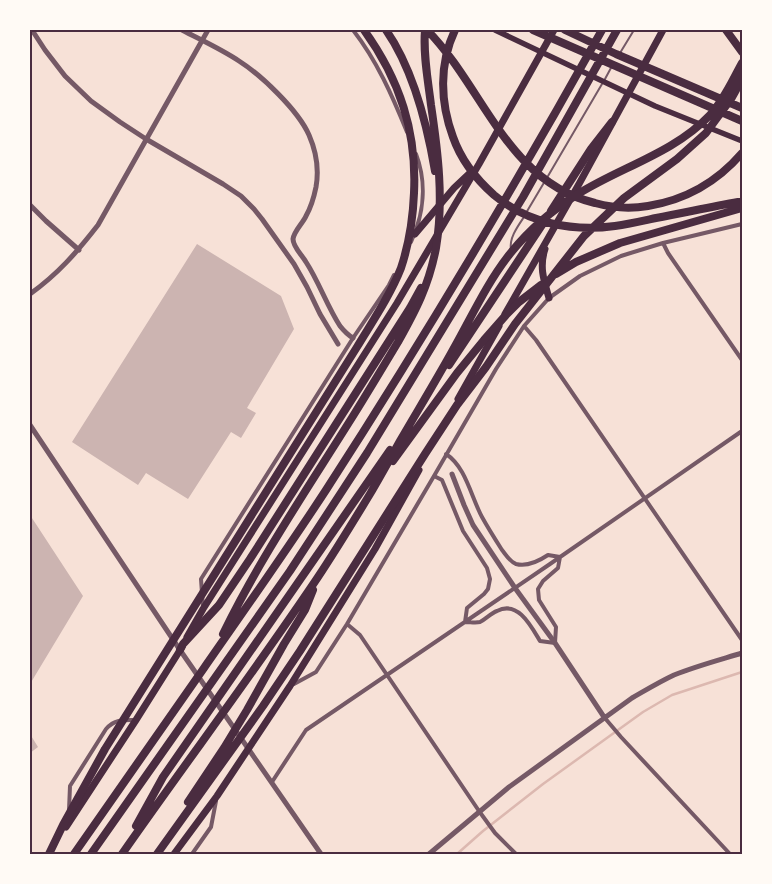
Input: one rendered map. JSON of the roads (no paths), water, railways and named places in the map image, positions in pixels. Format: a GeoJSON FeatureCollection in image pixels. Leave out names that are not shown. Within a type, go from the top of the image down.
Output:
{"type":"FeatureCollection","features":[{"type":"Feature","properties":{"kind":"highway"},"geometry":{"type":"LineString","coordinates":[[48,854],[105,749],[357,347],[394,284],[409,238],[414,206],[415,173],[412,141],[398,90],[383,58],[364,30]]}},
{"type":"Feature","properties":{"kind":"highway"},"geometry":{"type":"LineString","coordinates":[[386,30],[402,57],[418,100],[433,159],[440,205]]}},
{"type":"Feature","properties":{"kind":"highway"},"geometry":{"type":"LineString","coordinates":[[212,656],[235,610],[274,542],[378,376],[425,291],[436,247],[440,205],[438,158],[425,62],[426,30]]}},
{"type":"Feature","properties":{"kind":"highway"},"geometry":{"type":"LineString","coordinates":[[426,30],[453,61],[500,132],[517,153],[540,176],[559,189],[586,201],[623,208],[639,208],[673,201],[705,186],[732,165],[742,153]]}},
{"type":"Feature","properties":{"kind":"highway"},"geometry":{"type":"LineString","coordinates":[[455,30],[449,46],[444,72],[443,98],[449,128],[469,168],[488,190],[510,207],[523,214],[549,223],[584,228],[615,226],[742,202]]}},
{"type":"Feature","properties":{"kind":"highway"},"geometry":{"type":"LineString","coordinates":[[533,30],[742,121]]}},
{"type":"Feature","properties":{"kind":"highway"},"geometry":{"type":"LineString","coordinates":[[48,854],[136,720],[182,647],[203,609],[397,303],[479,164],[554,30]]}},
{"type":"Feature","properties":{"kind":"highway"},"geometry":{"type":"LineString","coordinates":[[565,30],[742,108]]}},
{"type":"Feature","properties":{"kind":"highway"},"geometry":{"type":"LineString","coordinates":[[74,854],[326,490],[442,305],[551,121],[602,30]]}},
{"type":"Feature","properties":{"kind":"highway"},"geometry":{"type":"LineString","coordinates":[[91,854],[290,571],[367,453],[454,313],[528,188],[617,30]]}},
{"type":"Feature","properties":{"kind":"highway"},"geometry":{"type":"LineString","coordinates":[[174,854],[216,796],[290,686],[375,549],[663,30]]}},
{"type":"Feature","properties":{"kind":"highway"},"geometry":{"type":"LineString","coordinates":[[726,30],[742,52]]}},
{"type":"Feature","properties":{"kind":"highway"},"geometry":{"type":"LineString","coordinates":[[122,854],[318,577],[371,492],[501,266],[518,244],[545,218],[579,193],[658,154],[693,130],[719,104],[742,63]]}},
{"type":"Feature","properties":{"kind":"highway"},"geometry":{"type":"LineString","coordinates":[[190,804],[258,714],[425,454],[515,324],[567,256],[598,222],[624,198],[670,164],[706,133],[731,99],[742,71]]}},
{"type":"Feature","properties":{"kind":"highway"},"geometry":{"type":"LineString","coordinates":[[122,854],[163,777],[305,570],[450,364],[591,149],[612,122]]}},
{"type":"Feature","properties":{"kind":"highway"},"geometry":{"type":"LineString","coordinates":[[415,234],[454,188],[479,164]]}},
{"type":"Feature","properties":{"kind":"highway"},"geometry":{"type":"LineString","coordinates":[[371,492],[457,373],[506,314],[530,293],[566,268],[604,250],[642,236],[742,208]]}},
{"type":"Feature","properties":{"kind":"highway"},"geometry":{"type":"LineString","coordinates":[[182,647],[219,605],[250,560],[416,298],[429,268],[439,228]]}},
{"type":"Feature","properties":{"kind":"highway"},"geometry":{"type":"LineString","coordinates":[[549,235],[542,266],[549,298]]}},
{"type":"Feature","properties":{"kind":"highway"},"geometry":{"type":"LineString","coordinates":[[157,854],[181,820],[247,710],[305,610],[318,577]]}},
{"type":"Feature","properties":{"kind":"main road"},"geometry":{"type":"LineString","coordinates":[[495,30],[655,106],[742,140]]}},
{"type":"Feature","properties":{"kind":"street"},"geometry":{"type":"LineString","coordinates":[[32,30],[65,76],[90,101],[146,139],[223,184],[241,196],[254,209],[294,264],[338,344]]}},
{"type":"Feature","properties":{"kind":"street"},"geometry":{"type":"LineString","coordinates":[[182,30],[237,59],[254,71],[286,102],[309,135],[316,154],[316,186],[308,214],[295,232],[293,240],[317,280],[339,324],[353,338]]}},
{"type":"Feature","properties":{"kind":"street"},"geometry":{"type":"LineString","coordinates":[[30,294],[67,263],[98,225],[208,30]]}},
{"type":"Feature","properties":{"kind":"street"},"geometry":{"type":"LineString","coordinates":[[203,609],[201,579],[353,338],[389,286],[415,234],[421,214],[423,201],[422,180],[417,158],[380,70],[353,30]]}},
{"type":"Feature","properties":{"kind":"street"},"geometry":{"type":"LineString","coordinates":[[30,205],[79,250]]}},
{"type":"Feature","properties":{"kind":"street"},"geometry":{"type":"LineString","coordinates":[[290,686],[316,672],[347,624],[496,369],[524,326],[549,298],[580,276],[622,256],[663,243],[742,224]]}},
{"type":"Feature","properties":{"kind":"street"},"geometry":{"type":"LineString","coordinates":[[663,243],[742,360]]}},
{"type":"Feature","properties":{"kind":"street"},"geometry":{"type":"LineString","coordinates":[[524,326],[536,340],[742,640]]}},
{"type":"Feature","properties":{"kind":"street"},"geometry":{"type":"LineString","coordinates":[[30,424],[321,854]]}},
{"type":"Feature","properties":{"kind":"street"},"geometry":{"type":"LineString","coordinates":[[272,782],[306,730],[742,431]]}},
{"type":"Feature","properties":{"kind":"street"},"geometry":{"type":"LineString","coordinates":[[446,454],[454,459],[482,517],[495,540],[512,562],[516,564],[533,563],[548,555],[560,556]]}},
{"type":"Feature","properties":{"kind":"street"},"geometry":{"type":"LineString","coordinates":[[452,474],[473,525],[604,717],[730,854]]}},
{"type":"Feature","properties":{"kind":"street"},"geometry":{"type":"LineString","coordinates":[[434,476],[442,480],[455,514],[487,568],[490,579],[488,589],[467,608],[465,622]]}},
{"type":"Feature","properties":{"kind":"street"},"geometry":{"type":"LineString","coordinates":[[555,643],[556,627],[539,600],[538,589],[543,580],[558,568],[560,556]]}},
{"type":"Feature","properties":{"kind":"street"},"geometry":{"type":"LineString","coordinates":[[465,622],[479,622],[498,610],[509,608],[518,612],[526,619],[540,641],[555,643]]}},
{"type":"Feature","properties":{"kind":"street"},"geometry":{"type":"LineString","coordinates":[[347,624],[360,635],[479,811],[516,854]]}},
{"type":"Feature","properties":{"kind":"street"},"geometry":{"type":"LineString","coordinates":[[429,854],[509,787],[632,698],[674,675],[703,664],[742,653]]}},
{"type":"Feature","properties":{"kind":"street"},"geometry":{"type":"LineString","coordinates":[[68,822],[70,786],[106,729],[111,723],[120,720],[136,720]]}},
{"type":"Feature","properties":{"kind":"street"},"geometry":{"type":"LineString","coordinates":[[192,854],[211,827],[216,796]]}},
{"type":"Feature","properties":{"kind":"lane"},"geometry":{"type":"LineString","coordinates":[[618,54],[634,30]]}},
{"type":"Feature","properties":{"kind":"lane"},"geometry":{"type":"LineString","coordinates":[[516,265],[510,246],[514,232],[612,63]]}},
{"type":"Feature","properties":{"kind":"waterway"},"geometry":{"type":"LineString","coordinates":[[457,854],[543,784],[643,712],[672,695],[742,672]]}}]}
